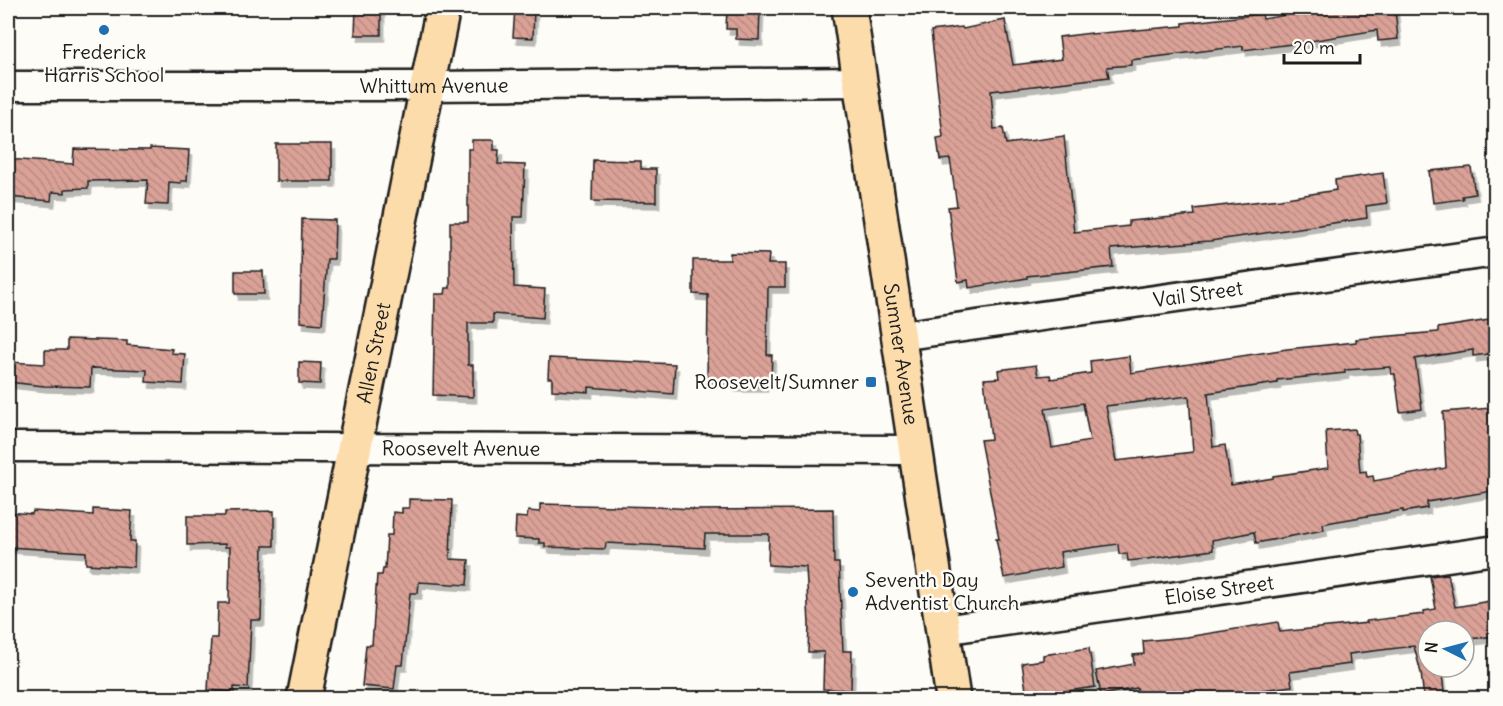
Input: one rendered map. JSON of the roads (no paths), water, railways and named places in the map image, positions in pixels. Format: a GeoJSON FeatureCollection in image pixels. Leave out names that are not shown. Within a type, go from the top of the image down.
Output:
{"type":"FeatureCollection","features":[{"type":"Feature","properties":{"kind":"main road","name":"Allen Street"},"geometry":{"type":"LineString","coordinates":[[304,699],[443,8]]}},
{"type":"Feature","properties":{"kind":"main road","name":"Sumner Avenue"},"geometry":{"type":"LineString","coordinates":[[849,8],[862,82],[953,699]]}},
{"type":"Feature","properties":{"kind":"street","name":"Whittum Avenue"},"geometry":{"type":"LineString","coordinates":[[8,86],[428,86],[862,82]]}},
{"type":"Feature","properties":{"kind":"street","name":"Vail Street"},"geometry":{"type":"LineString","coordinates":[[899,336],[1496,252]]}},
{"type":"Feature","properties":{"kind":"street","name":"Roosevelt Avenue"},"geometry":{"type":"LineString","coordinates":[[8,447],[916,450]]}},
{"type":"Feature","properties":{"kind":"street","name":"Eloise Street"},"geometry":{"type":"LineString","coordinates":[[943,630],[1496,550]]}},
{"type":"Feature","properties":{"kind":"place","name":"Frederick Harris School"},"geometry":{"type":"Point","coordinates":[104,30]}},
{"type":"Feature","properties":{"kind":"place","name":"Roosevelt/Sumner"},"geometry":{"type":"Point","coordinates":[871,382]}},
{"type":"Feature","properties":{"kind":"place","name":"Seventh Day Adventist Church"},"geometry":{"type":"Point","coordinates":[853,592]}}]}
